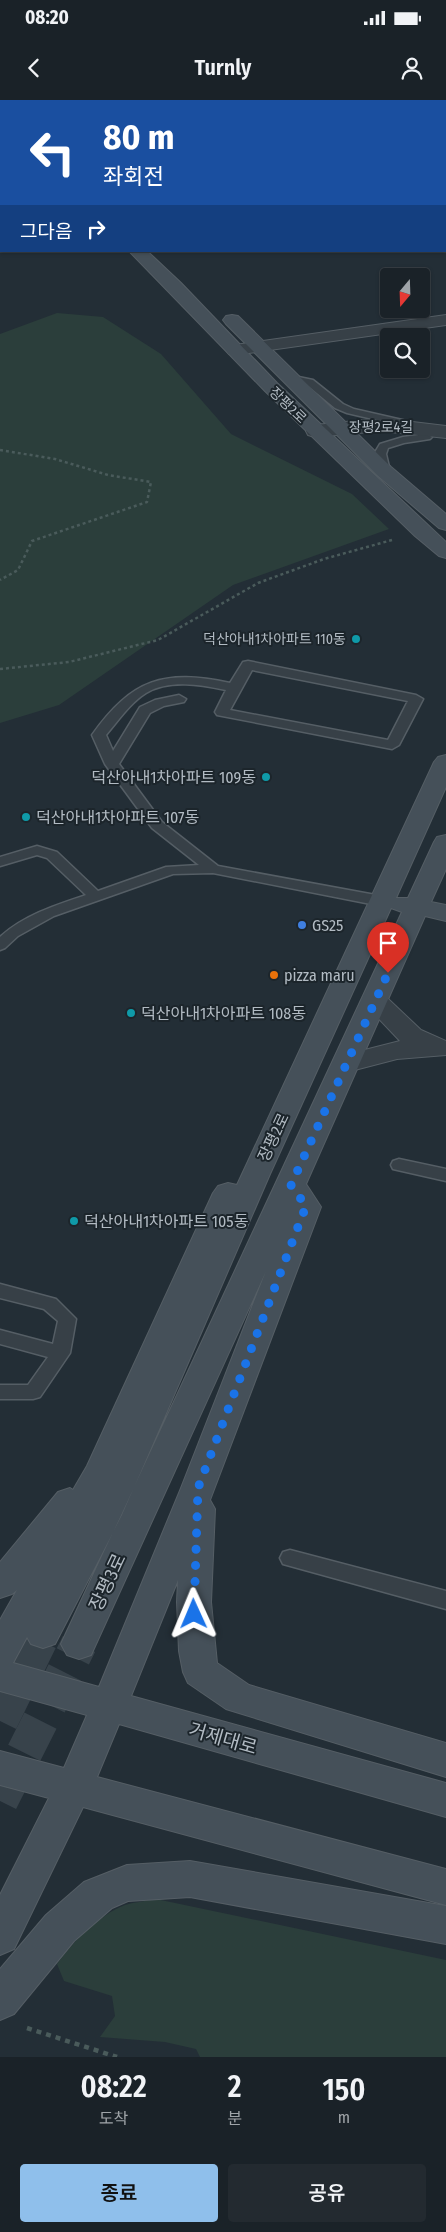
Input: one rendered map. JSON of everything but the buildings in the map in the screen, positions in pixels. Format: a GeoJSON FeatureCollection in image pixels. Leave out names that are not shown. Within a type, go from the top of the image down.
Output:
{"type":"FeatureCollection","features":[{"type":"Feature","properties":{"kind":"street","name":"장평2로"},"geometry":{"type":"LineString","coordinates":[[138,252],[175,287],[320,435],[422,532],[446,552]]}},
{"type":"Feature","properties":{"kind":"street","name":"장평2로"},"geometry":{"type":"LineString","coordinates":[[161,252],[384,471],[446,524]]}},
{"type":"Feature","properties":{"kind":"street"},"geometry":{"type":"LineString","coordinates":[[235,350],[446,320]]}},
{"type":"Feature","properties":{"kind":"street","name":"장평2로4길"},"geometry":{"type":"LineString","coordinates":[[320,435],[345,432],[446,432]]}},
{"type":"Feature","properties":{"kind":"street","name":"장평2로4길"},"geometry":{"type":"LineString","coordinates":[[425,432],[446,440]]}},
{"type":"Feature","properties":{"kind":"street","name":"장평2로"},"geometry":{"type":"LineString","coordinates":[[121,1517],[256,1174],[381,901],[442,780]]}},
{"type":"Feature","properties":{"kind":"street"},"geometry":{"type":"LineString","coordinates":[[121,1517],[291,1185],[446,842]]}},
{"type":"Feature","properties":{"kind":"street"},"geometry":{"type":"LineString","coordinates":[[381,901],[446,913]]}},
{"type":"Feature","properties":{"kind":"street"},"geometry":{"type":"LineString","coordinates":[[375,1001],[411,1036],[442,1049]]}},
{"type":"Feature","properties":{"kind":"street"},"geometry":{"type":"LineString","coordinates":[[347,1063],[397,1050],[442,1049]]}},
{"type":"Feature","properties":{"kind":"street"},"geometry":{"type":"LineString","coordinates":[[0,1653],[101,1470],[232,1182],[256,1174]]}},
{"type":"Feature","properties":{"kind":"street"},"geometry":{"type":"LineString","coordinates":[[0,1936],[74,1787],[198,1488],[306,1206],[291,1185]]}},
{"type":"Feature","properties":{"kind":"street"},"geometry":{"type":"LineString","coordinates":[[0,1584],[8,1577],[57,1516],[101,1470]]}},
{"type":"Feature","properties":{"kind":"street"},"geometry":{"type":"LineString","coordinates":[[198,1488],[194,1602],[197,1652],[201,1672],[239,1698],[446,1760]]}},
{"type":"Feature","properties":{"kind":"street","name":"장평3로"},"geometry":{"type":"LineString","coordinates":[[43,1633],[121,1517]]}},
{"type":"Feature","properties":{"kind":"street","name":"장평3로"},"geometry":{"type":"LineString","coordinates":[[78,1644],[121,1517]]}},
{"type":"Feature","properties":{"kind":"street","name":"거제대로"},"geometry":{"type":"LineString","coordinates":[[0,1675],[446,1800]]}},
{"type":"Feature","properties":{"kind":"street"},"geometry":{"type":"LineString","coordinates":[[0,1768],[446,1887]]}},
{"type":"Feature","properties":{"kind":"street"},"geometry":{"type":"LineString","coordinates":[[9,2013],[60,1928],[98,1895],[127,1883],[190,1879],[446,1925]]}},
{"type":"Feature","properties":{"kind":"lane"},"geometry":{"type":"LineString","coordinates":[[289,378],[309,382],[339,406],[351,411],[425,432]]}},
{"type":"Feature","properties":{"kind":"lane"},"geometry":{"type":"LineString","coordinates":[[384,471],[380,454],[384,446],[425,432]]}},
{"type":"Feature","properties":{"kind":"lane"},"geometry":{"type":"LineString","coordinates":[[248,665],[416,700],[392,746],[222,712],[234,688],[248,665]]}},
{"type":"Feature","properties":{"kind":"lane"},"geometry":{"type":"LineString","coordinates":[[213,869],[157,824],[112,764],[99,735],[123,706],[142,690],[176,680],[207,682],[234,688]]}},
{"type":"Feature","properties":{"kind":"lane"},"geometry":{"type":"LineString","coordinates":[[112,764],[145,710],[160,703],[179,699]]}},
{"type":"Feature","properties":{"kind":"lane"},"geometry":{"type":"LineString","coordinates":[[0,862],[37,850],[52,855],[95,896]]}},
{"type":"Feature","properties":{"kind":"lane"},"geometry":{"type":"LineString","coordinates":[[0,945],[12,933],[49,913],[171,870],[213,869],[381,901]]}},
{"type":"Feature","properties":{"kind":"lane"},"geometry":{"type":"LineString","coordinates":[[399,1165],[446,1175]]}},
{"type":"Feature","properties":{"kind":"lane"},"geometry":{"type":"LineString","coordinates":[[0,1291],[50,1304],[67,1319],[61,1353],[33,1392],[0,1392]]}},
{"type":"Feature","properties":{"kind":"lane"},"geometry":{"type":"LineString","coordinates":[[0,1337],[61,1353]]}},
{"type":"Feature","properties":{"kind":"lane"},"geometry":{"type":"LineString","coordinates":[[290,1558],[446,1600]]}},
{"type":"Feature","properties":{"kind":"path"},"geometry":{"type":"LineString","coordinates":[[0,450],[56,458],[108,475],[151,482],[147,502],[32,541],[18,570],[0,580]]}},
{"type":"Feature","properties":{"kind":"path"},"geometry":{"type":"LineString","coordinates":[[0,669],[69,662],[158,640],[258,583],[324,559],[422,532]]}},
{"type":"Feature","properties":{"kind":"path"},"geometry":{"type":"LineString","coordinates":[[9,2013],[117,2057]]}},
{"type":"Feature","properties":{"kind":"green space"},"geometry":{"type":"Polygon","coordinates":[[[57,313],[103,317],[161,354],[231,434],[352,494],[389,529],[233,585],[59,705],[0,723],[0,334],[57,313]]]}},
{"type":"Feature","properties":{"kind":"green space"},"geometry":{"type":"Polygon","coordinates":[[[156,1899],[446,1960],[446,2057],[200,2057],[196,2049],[165,2042],[100,2037],[115,2016],[112,1996],[64,1981],[57,1964],[87,1930],[105,1916],[125,1905],[156,1899]]]}},
{"type":"Feature","properties":{"kind":"tunnel"},"geometry":{"type":"LineString","coordinates":[[0,1721],[43,1633]]}},
{"type":"Feature","properties":{"kind":"tunnel"},"geometry":{"type":"LineString","coordinates":[[0,1801],[79,1644]]}},
{"type":"Feature","properties":{"kind":"place","name":"덕산아내1차아파트 110동"},"geometry":{"type":"Point","coordinates":[356,639]}},
{"type":"Feature","properties":{"kind":"place","name":"덕산아내1차아파트 109동"},"geometry":{"type":"Point","coordinates":[266,777]}},
{"type":"Feature","properties":{"kind":"place","name":"덕산아내1차아파트 107동"},"geometry":{"type":"Point","coordinates":[26,817]}},
{"type":"Feature","properties":{"kind":"place","name":"GS25"},"geometry":{"type":"Point","coordinates":[302,925]}},
{"type":"Feature","properties":{"kind":"place","name":"pizza maru"},"geometry":{"type":"Point","coordinates":[274,975]}},
{"type":"Feature","properties":{"kind":"place","name":"덕산아내1차아파트 108동"},"geometry":{"type":"Point","coordinates":[131,1013]}},
{"type":"Feature","properties":{"kind":"place","name":"덕산아내1차아파트 105동"},"geometry":{"type":"Point","coordinates":[74,1221]}},
{"type":"Feature","properties":{"kind":"route"},"geometry":{"type":"LineString","coordinates":[[194,1614],[194,1554],[198,1488],[306,1206],[291,1185],[388,973]]}}]}
